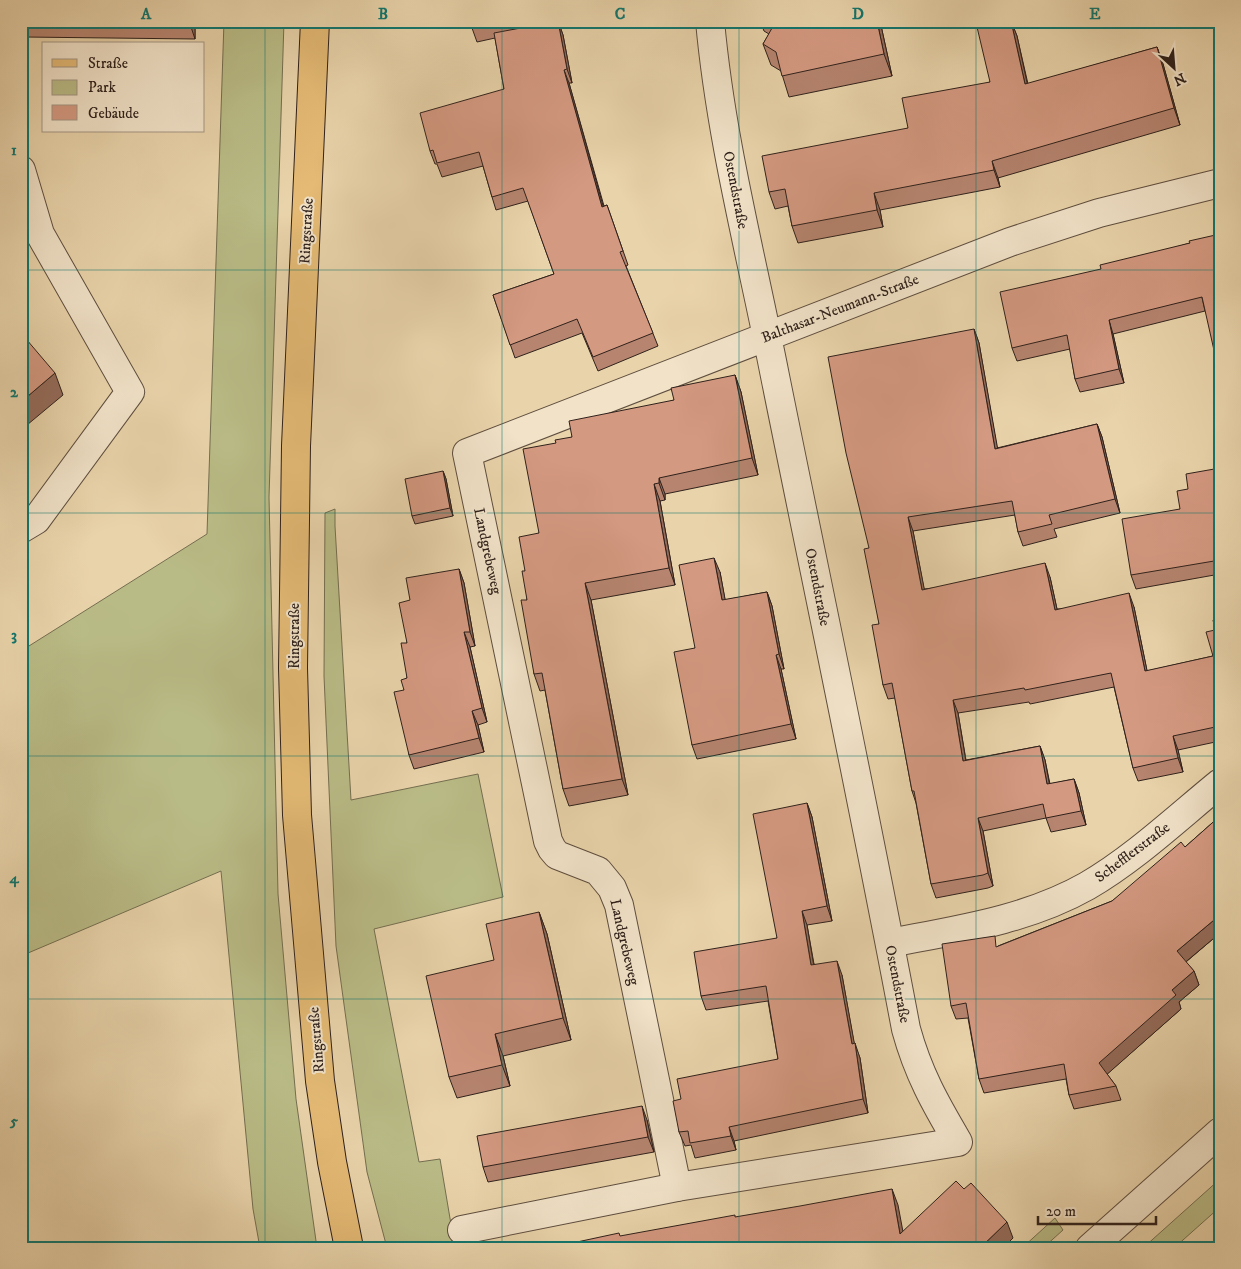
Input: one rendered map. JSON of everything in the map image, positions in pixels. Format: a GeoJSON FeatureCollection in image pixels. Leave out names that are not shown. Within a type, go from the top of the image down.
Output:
{"type":"FeatureCollection","features":[{"type":"Feature","properties":{"kind":"main road","name":"Ringstraße"},"geometry":{"type":"LineString","coordinates":[[315,21],[296,446],[294,668],[297,795],[308,954],[320,1081],[332,1162],[349,1248]]}},
{"type":"Feature","properties":{"kind":"street","name":"Ostendstraße"},"geometry":{"type":"LineString","coordinates":[[677,1187],[958,1142],[935,1103],[918,1067],[906,1029],[767,336],[735,188],[714,61],[710,21]]}},
{"type":"Feature","properties":{"kind":"street"},"geometry":{"type":"LineString","coordinates":[[21,170],[40,234],[130,392],[36,520],[21,528]]}},
{"type":"Feature","properties":{"kind":"street","name":"Balthasar-Neumann-Straße"},"geometry":{"type":"LineString","coordinates":[[467,453],[1010,242],[1099,213],[1220,183]]}},
{"type":"Feature","properties":{"kind":"street","name":"Landgrebeweg"},"geometry":{"type":"LineString","coordinates":[[467,453],[548,841],[557,855],[598,871],[612,888],[619,905],[677,1187]]}},
{"type":"Feature","properties":{"kind":"street","name":"Schefflerstraße"},"geometry":{"type":"LineString","coordinates":[[890,943],[994,922],[1044,906],[1087,886],[1125,860],[1220,783]]}},
{"type":"Feature","properties":{"kind":"street"},"geometry":{"type":"LineString","coordinates":[[1090,1248],[1220,1132]]}},
{"type":"Feature","properties":{"kind":"street"},"geometry":{"type":"LineString","coordinates":[[462,1230],[677,1187]]}},
{"type":"Feature","properties":{"kind":"green space"},"geometry":{"type":"Polygon","coordinates":[[[224,21],[284,21],[269,497],[278,894],[296,1099],[317,1248],[260,1248],[253,1209],[221,871],[21,956],[21,651],[207,534],[224,21]]]}},
{"type":"Feature","properties":{"kind":"green space"},"geometry":{"type":"Polygon","coordinates":[[[335,509],[351,800],[478,774],[503,897],[374,929],[419,1162],[440,1159],[455,1248],[387,1248],[367,1172],[336,946],[324,676],[325,513],[335,509]]]}},
{"type":"Feature","properties":{"kind":"green space"},"geometry":{"type":"Polygon","coordinates":[[[1220,1179],[1220,1207],[1174,1248],[1143,1248],[1220,1179]]]}},
{"type":"Feature","properties":{"kind":"green space"},"geometry":{"type":"Polygon","coordinates":[[[1055,1218],[1063,1230],[1043,1248],[1022,1248],[1055,1218]]]}},
{"type":"Feature","properties":{"kind":"building"},"geometry":{"type":"Polygon","coordinates":[[[471,21],[505,21],[472,28],[471,21]]]}},
{"type":"Feature","properties":{"kind":"building"},"geometry":{"type":"Polygon","coordinates":[[[558,21],[567,69],[564,70],[602,207],[607,205],[623,251],[620,252],[653,333],[593,357],[577,319],[510,345],[493,295],[554,274],[523,188],[492,197],[479,152],[437,163],[433,150],[430,151],[420,113],[504,89],[494,33],[558,21]]]}},
{"type":"Feature","properties":{"kind":"building"},"geometry":{"type":"Polygon","coordinates":[[[776,21],[877,21],[884,54],[782,76],[776,52],[763,44],[776,21]]]}},
{"type":"Feature","properties":{"kind":"building"},"geometry":{"type":"Polygon","coordinates":[[[1001,21],[1011,21],[1025,84],[1157,47],[1174,108],[992,161],[994,170],[874,193],[877,210],[792,226],[785,189],[769,192],[762,156],[908,128],[902,98],[990,82],[977,27],[1001,21]]]}},
{"type":"Feature","properties":{"kind":"building"},"geometry":{"type":"Polygon","coordinates":[[[1220,234],[1220,377],[1202,297],[1109,320],[1119,369],[1075,379],[1067,335],[1012,348],[1000,292],[1101,269],[1100,265],[1220,234]]]}},
{"type":"Feature","properties":{"kind":"building"},"geometry":{"type":"Polygon","coordinates":[[[974,329],[995,449],[1097,424],[1115,499],[1049,515],[1052,524],[1018,532],[1012,501],[908,517],[922,590],[1045,563],[1055,610],[1129,593],[1145,671],[1213,656],[1206,632],[1215,630],[1213,620],[1220,618],[1220,683],[1214,660],[1220,688],[1220,726],[1173,736],[1178,758],[1133,768],[1111,673],[1025,690],[1024,688],[953,700],[963,761],[1040,746],[1047,784],[1074,779],[1081,811],[1046,818],[1043,804],[978,818],[988,873],[931,884],[892,683],[883,685],[872,625],[879,624],[864,549],[869,548],[846,453],[828,357],[974,329]]]}},
{"type":"Feature","properties":{"kind":"building"},"geometry":{"type":"Polygon","coordinates":[[[21,333],[55,373],[21,402],[21,333]]]}},
{"type":"Feature","properties":{"kind":"building"},"geometry":{"type":"Polygon","coordinates":[[[735,375],[752,458],[659,478],[659,483],[654,484],[669,568],[585,583],[622,779],[563,789],[542,673],[534,674],[521,600],[527,600],[522,571],[525,571],[519,537],[539,533],[523,449],[556,443],[555,440],[572,437],[569,421],[674,400],[671,388],[735,375]]]}},
{"type":"Feature","properties":{"kind":"building"},"geometry":{"type":"Polygon","coordinates":[[[1220,468],[1220,560],[1131,575],[1122,519],[1180,509],[1177,491],[1188,489],[1186,474],[1220,468]]]}},
{"type":"Feature","properties":{"kind":"building"},"geometry":{"type":"Polygon","coordinates":[[[443,471],[450,508],[412,516],[405,479],[443,471]]]}},
{"type":"Feature","properties":{"kind":"building"},"geometry":{"type":"Polygon","coordinates":[[[714,558],[722,600],[767,592],[779,654],[776,655],[791,724],[692,745],[674,652],[695,648],[679,565],[714,558]]]}},
{"type":"Feature","properties":{"kind":"building"},"geometry":{"type":"Polygon","coordinates":[[[459,569],[470,632],[464,632],[482,708],[472,711],[479,738],[409,755],[394,692],[404,690],[401,680],[407,678],[401,643],[407,643],[399,603],[410,600],[406,578],[459,569]]]}},
{"type":"Feature","properties":{"kind":"building"},"geometry":{"type":"Polygon","coordinates":[[[807,803],[827,906],[802,911],[811,965],[837,961],[852,1044],[855,1043],[863,1099],[729,1127],[731,1136],[690,1143],[688,1131],[679,1132],[673,1101],[681,1099],[677,1079],[778,1059],[766,986],[701,996],[694,952],[777,938],[753,814],[807,803]]]}},
{"type":"Feature","properties":{"kind":"building"},"geometry":{"type":"Polygon","coordinates":[[[1220,816],[1220,915],[1177,951],[1194,971],[1172,990],[1176,995],[1099,1063],[1116,1086],[1069,1095],[1064,1064],[979,1079],[966,1003],[951,1006],[942,944],[995,936],[996,947],[1112,901],[1181,842],[1185,847],[1220,816]]]}},
{"type":"Feature","properties":{"kind":"building"},"geometry":{"type":"Polygon","coordinates":[[[539,912],[563,1018],[495,1034],[502,1065],[449,1077],[426,976],[494,960],[486,924],[539,912]]]}},
{"type":"Feature","properties":{"kind":"building"},"geometry":{"type":"Polygon","coordinates":[[[642,1106],[648,1137],[483,1167],[477,1136],[642,1106]]]}},
{"type":"Feature","properties":{"kind":"building"},"geometry":{"type":"Polygon","coordinates":[[[956,1181],[964,1189],[971,1183],[1007,1222],[980,1248],[564,1248],[563,1245],[619,1233],[620,1236],[892,1189],[900,1234],[956,1181]]]}}]}
